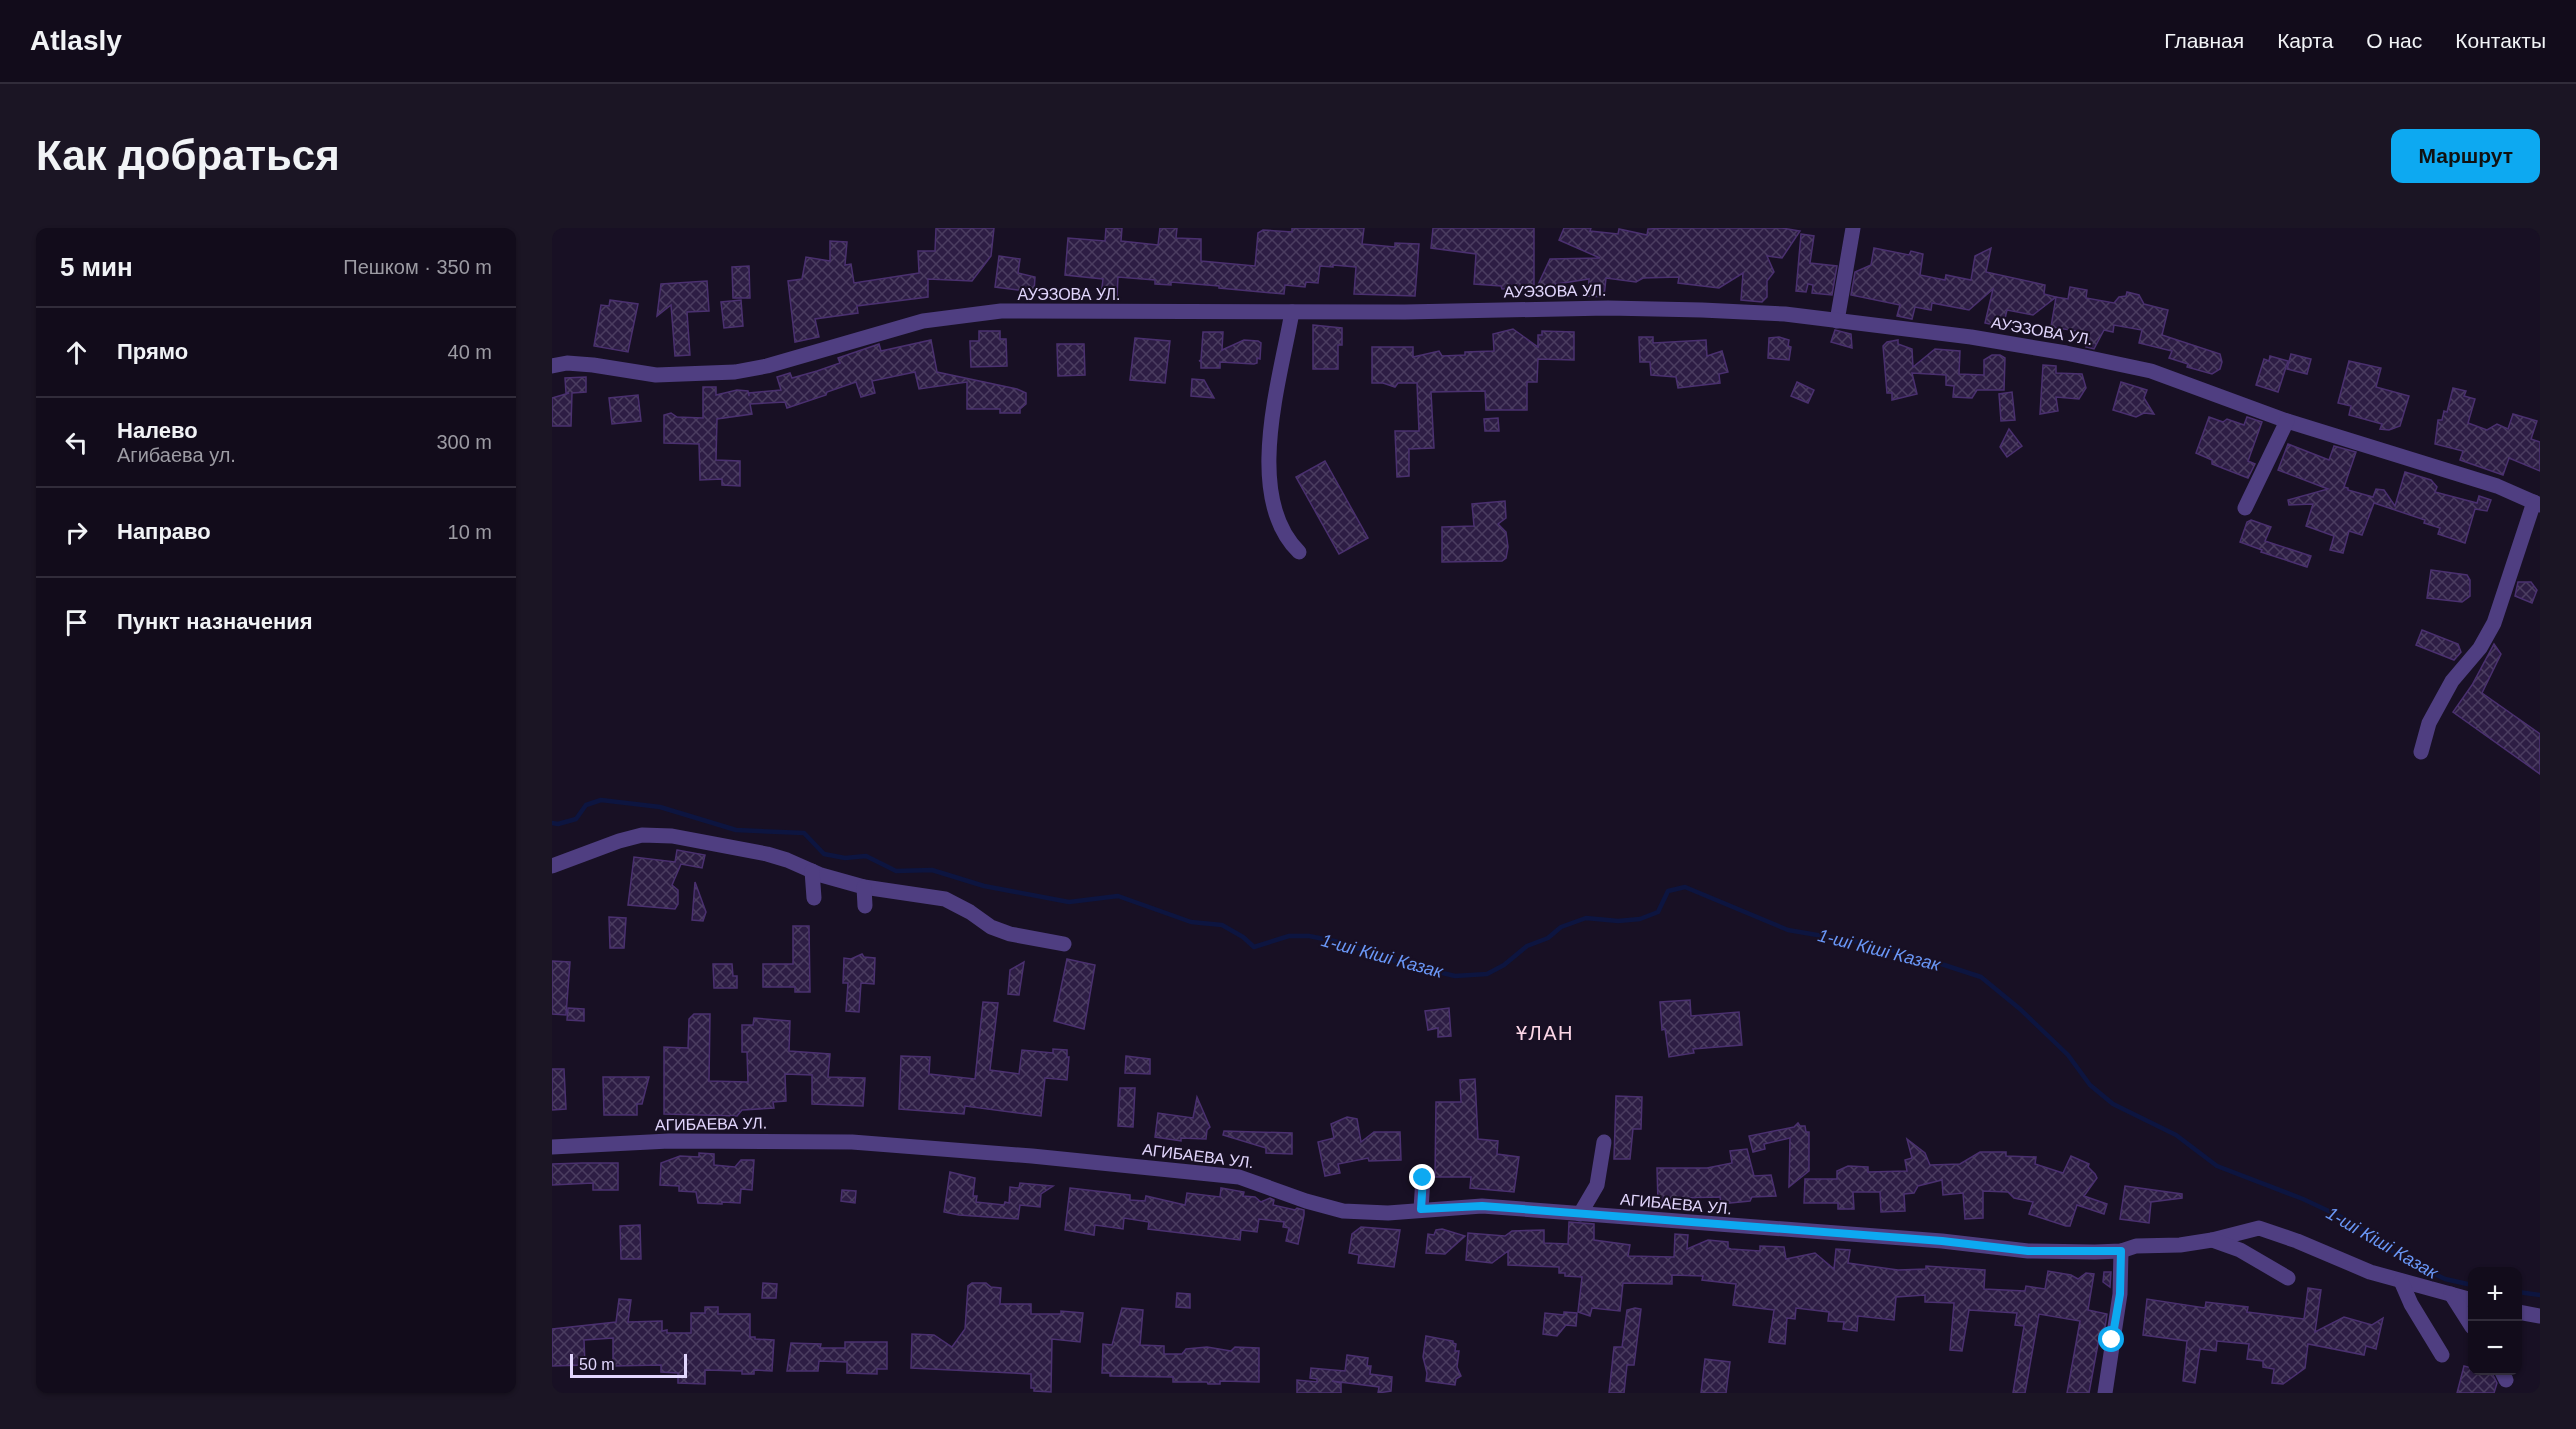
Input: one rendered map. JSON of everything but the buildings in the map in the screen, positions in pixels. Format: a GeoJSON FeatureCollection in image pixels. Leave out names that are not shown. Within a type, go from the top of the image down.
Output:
{"type":"FeatureCollection","features":[{"type":"Feature","properties":{"kind":"street"},"geometry":{"type":"LineString","coordinates":[[1838,321],[1853,228]]}},
{"type":"Feature","properties":{"kind":"street","name":"АУЭЗОВА УЛ."},"geometry":{"type":"LineString","coordinates":[[552,366],[567,363],[593,365],[656,375],[735,372],[923,321],[1001,311],[1702,310],[1785,314],[1971,337],[2151,371],[2287,421],[2497,486],[2537,503]]}},
{"type":"Feature","properties":{"kind":"street"},"geometry":{"type":"LineString","coordinates":[[1292,312],[1267,465],[1281,528],[1287,540],[1299,552]]}},
{"type":"Feature","properties":{"kind":"street"},"geometry":{"type":"LineString","coordinates":[[2245,508],[2287,421]]}},
{"type":"Feature","properties":{"kind":"street"},"geometry":{"type":"LineString","coordinates":[[2421,752],[2429,723],[2452,681],[2480,648],[2494,623],[2537,503]]}},
{"type":"Feature","properties":{"kind":"street"},"geometry":{"type":"LineString","coordinates":[[552,866],[642,835],[672,836],[767,854],[864,887],[945,898],[991,927],[1010,934],[1064,944]]}},
{"type":"Feature","properties":{"kind":"street"},"geometry":{"type":"LineString","coordinates":[[812,871],[814,898]]}},
{"type":"Feature","properties":{"kind":"street"},"geometry":{"type":"LineString","coordinates":[[864,887],[865,906]]}},
{"type":"Feature","properties":{"kind":"street","name":"АГИБАЕВА УЛ."},"geometry":{"type":"LineString","coordinates":[[552,1148],[669,1141],[759,1140],[862,1143],[1032,1156],[1239,1177],[1306,1201],[1343,1211],[1388,1213],[1482,1206],[1942,1241],[2028,1251],[2121,1251],[2136,1246],[2180,1245],[2212,1240],[2259,1228],[2297,1241],[2370,1272],[2468,1299]]}},
{"type":"Feature","properties":{"kind":"street"},"geometry":{"type":"LineString","coordinates":[[1580,1214],[1597,1185],[1604,1142]]}},
{"type":"Feature","properties":{"kind":"street"},"geometry":{"type":"LineString","coordinates":[[1421,1209],[1423,1178]]}},
{"type":"Feature","properties":{"kind":"street"},"geometry":{"type":"LineString","coordinates":[[2212,1240],[2240,1250],[2288,1278]]}},
{"type":"Feature","properties":{"kind":"street"},"geometry":{"type":"LineString","coordinates":[[2105,1393],[2120,1294],[2121,1251]]}},
{"type":"Feature","properties":{"kind":"street"},"geometry":{"type":"LineString","coordinates":[[2401,1281],[2411,1304],[2442,1355]]}},
{"type":"Feature","properties":{"kind":"street"},"geometry":{"type":"LineString","coordinates":[[2451,1294],[2468,1321]]}},
{"type":"Feature","properties":{"kind":"street"},"geometry":{"type":"LineString","coordinates":[[2522,1313],[2540,1316]]}},
{"type":"Feature","properties":{"kind":"waterway","name":"1-ші Кіші Казак"},"geometry":{"type":"LineString","coordinates":[[552,823],[558,824],[576,819],[586,805],[601,800],[660,807],[736,830],[804,833],[824,854],[845,858],[866,856],[896,871],[932,870],[984,886],[1069,902],[1118,896],[1191,922],[1222,925],[1243,937],[1254,947],[1289,936],[1309,936],[1339,942],[1405,964],[1455,976],[1487,974],[1504,965],[1527,946],[1548,938],[1561,927],[1586,918],[1618,921],[1640,919],[1658,912],[1668,891],[1685,887],[1788,930],[1864,943],[1926,959],[1981,977],[2020,1009],[2068,1055],[2090,1085],[2113,1104],[2176,1135],[2217,1166],[2303,1199],[2352,1222],[2402,1258],[2445,1279],[2468,1284]]}},
{"type":"Feature","properties":{"kind":"waterway","name":"1-ші Кіші Казак"},"geometry":{"type":"LineString","coordinates":[[2522,1293],[2540,1295]]}},
{"type":"Feature","properties":{"kind":"district","name":"ҰЛАН"},"geometry":{"type":"Point","coordinates":[1545,1033]}},
{"type":"Feature","properties":{"kind":"route"},"geometry":{"type":"LineString","coordinates":[[1423,1178],[1421,1209],[1482,1206],[1942,1241],[2028,1251],[2121,1251],[2120,1294],[2112,1340]]}}]}
